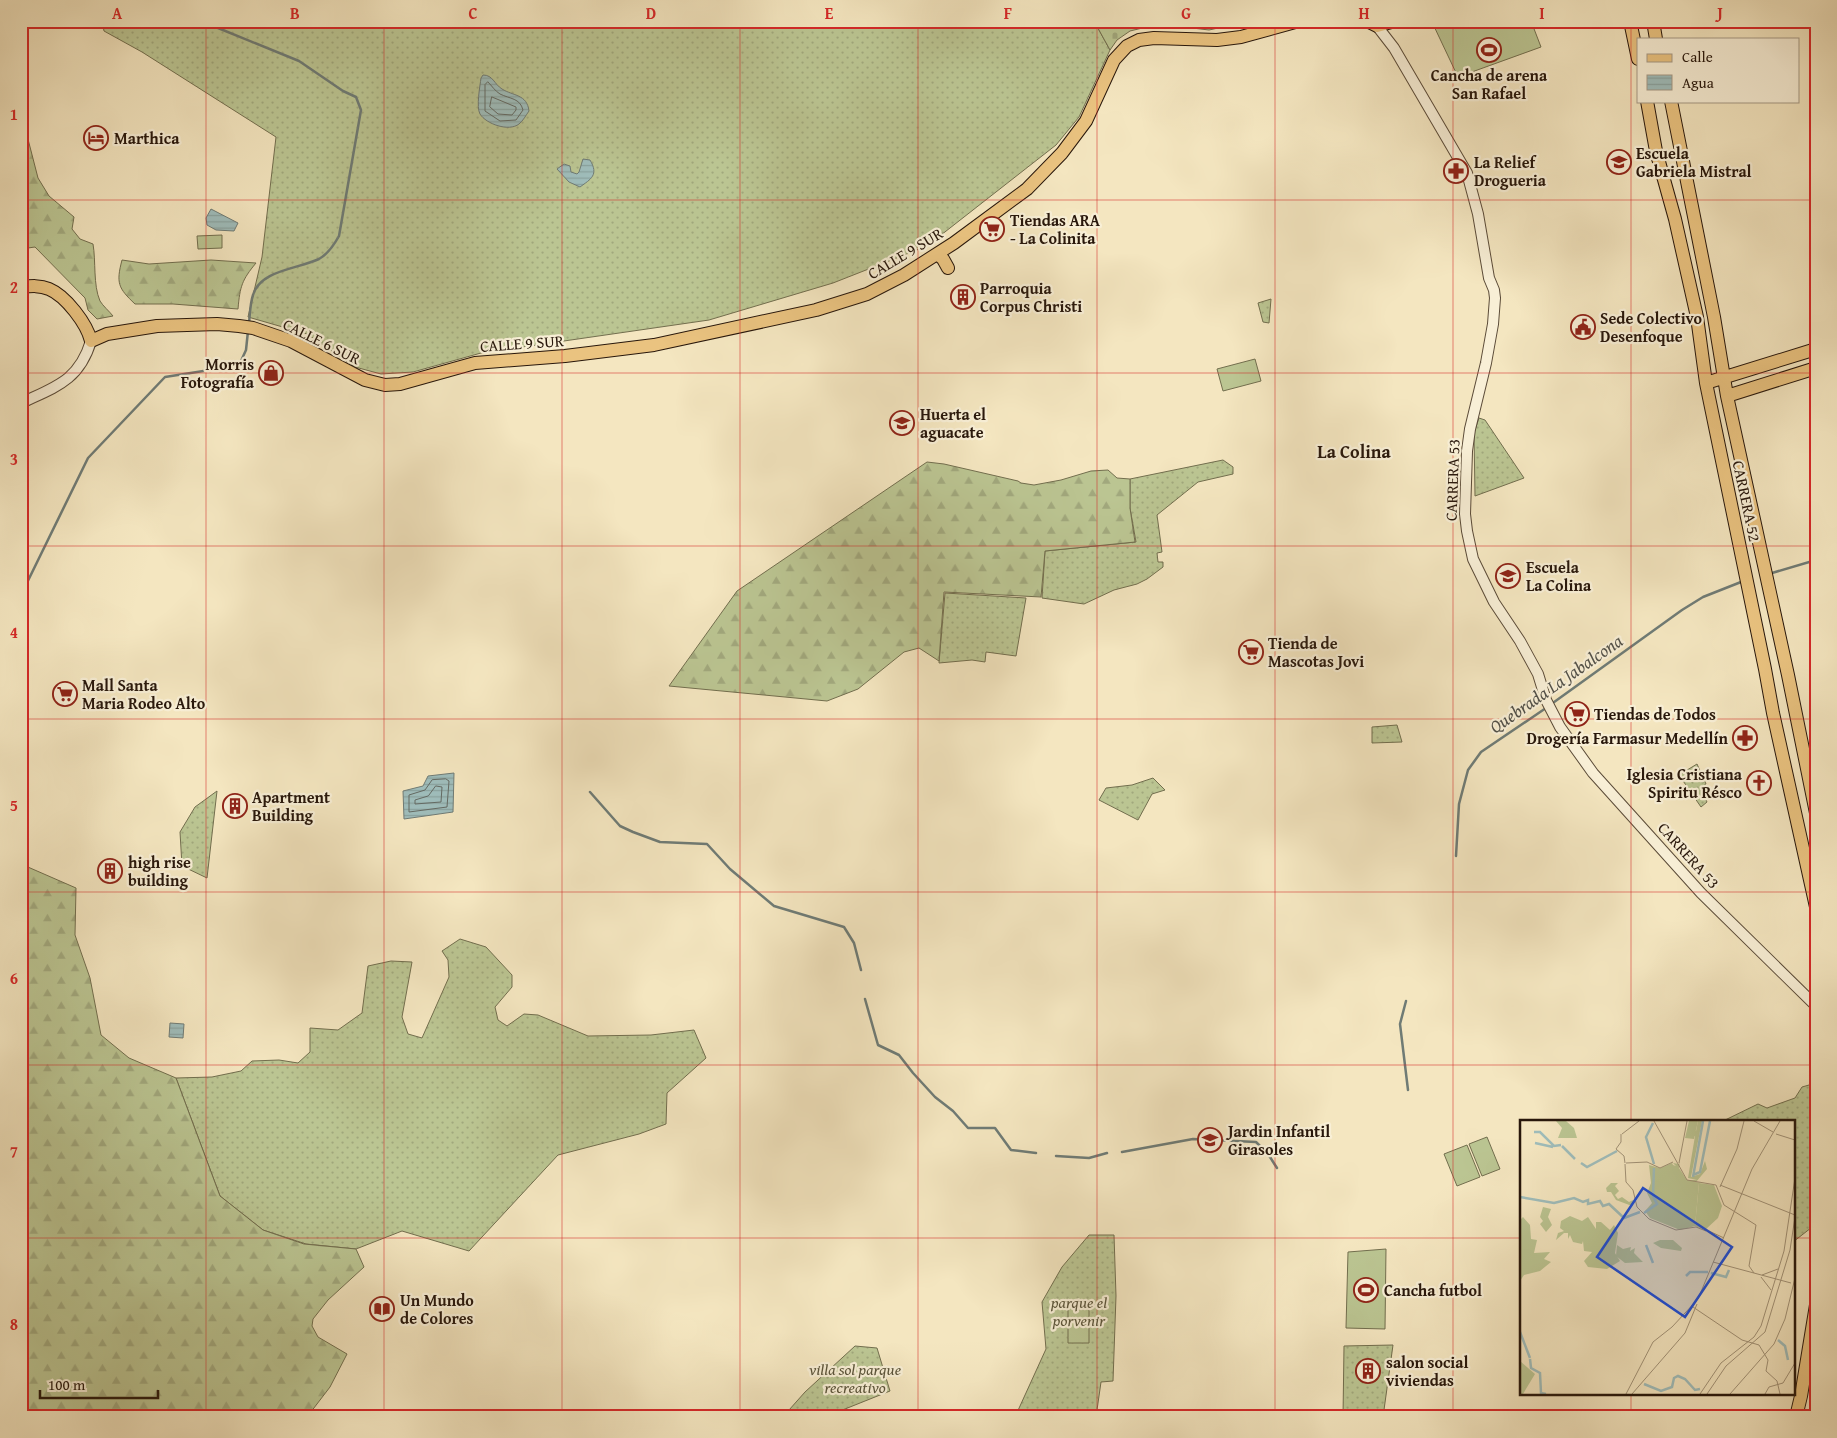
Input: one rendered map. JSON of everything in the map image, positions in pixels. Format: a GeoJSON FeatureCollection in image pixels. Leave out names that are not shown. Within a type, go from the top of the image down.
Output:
{"type":"FeatureCollection","features":[{"type":"Feature","properties":{"kind":"main road"},"geometry":{"type":"LineString","coordinates":[[1372,24],[1395,21]]}},
{"type":"Feature","properties":{"kind":"main road"},"geometry":{"type":"LineString","coordinates":[[1630,21],[1637,54]]}},
{"type":"Feature","properties":{"kind":"main road"},"geometry":{"type":"LineString","coordinates":[[1653,21],[1656,38]]}},
{"type":"Feature","properties":{"kind":"main road","name":"CALLE 9 SUR"},"geometry":{"type":"LineString","coordinates":[[421,379],[475,363],[565,356],[654,345],[816,310],[867,294],[904,275],[937,254],[1006,206],[1026,189],[1062,153],[1086,121],[1114,60],[1127,46],[1138,40],[1154,38],[1217,40],[1241,36],[1293,22]]}},
{"type":"Feature","properties":{"kind":"main road","name":"CARRERA 52"},"geometry":{"type":"LineString","coordinates":[[1646,102],[1656,151],[1675,219],[1697,318],[1706,383],[1773,713],[1816,907]]}},
{"type":"Feature","properties":{"kind":"main road","name":"CARRERA 52"},"geometry":{"type":"LineString","coordinates":[[1671,102],[1728,396],[1816,813]]}},
{"type":"Feature","properties":{"kind":"main road"},"geometry":{"type":"LineString","coordinates":[[937,254],[943,259],[948,268]]}},
{"type":"Feature","properties":{"kind":"main road"},"geometry":{"type":"LineString","coordinates":[[21,287],[41,287],[56,292],[82,321],[91,341]]}},
{"type":"Feature","properties":{"kind":"main road","name":"CALLE 6 SUR"},"geometry":{"type":"LineString","coordinates":[[91,341],[123,330],[157,326],[227,324],[248,327],[291,341],[354,375],[375,383],[400,384],[421,379]]}},
{"type":"Feature","properties":{"kind":"main road"},"geometry":{"type":"LineString","coordinates":[[1706,383],[1816,349]]}},
{"type":"Feature","properties":{"kind":"main road"},"geometry":{"type":"LineString","coordinates":[[1728,396],[1816,368]]}},
{"type":"Feature","properties":{"kind":"main road"},"geometry":{"type":"LineString","coordinates":[[1796,1417],[1802,1396],[1816,1305]]}},
{"type":"Feature","properties":{"kind":"street","name":"CARRERA 53"},"geometry":{"type":"LineString","coordinates":[[1372,24],[1394,48],[1467,172],[1478,214],[1489,278],[1496,298],[1486,363],[1470,429],[1467,452],[1465,514],[1473,559],[1494,602],[1520,641],[1538,674],[1548,705],[1560,727],[1593,772],[1701,893],[1816,1006]]}},
{"type":"Feature","properties":{"kind":"street"},"geometry":{"type":"LineString","coordinates":[[21,403],[62,384],[68,379],[83,360],[91,341]]}},
{"type":"Feature","properties":{"kind":"green space"},"geometry":{"type":"Polygon","coordinates":[[[102,21],[1094,21],[1110,50],[1079,117],[1056,145],[927,246],[833,283],[709,320],[481,353],[413,372],[381,374],[355,367],[307,334],[248,317],[262,257],[276,137],[142,52],[104,31],[102,21]]]}},
{"type":"Feature","properties":{"kind":"green space"},"geometry":{"type":"Polygon","coordinates":[[[1094,21],[1250,21],[1209,30],[1159,24],[1130,31],[1117,40],[1110,50],[1094,21]]]}},
{"type":"Feature","properties":{"kind":"green space","name":"Cancha de arena San Rafael"},"geometry":{"type":"Polygon","coordinates":[[[1531,21],[1541,47],[1458,77],[1432,22],[1531,21]]]}},
{"type":"Feature","properties":{"kind":"green space"},"geometry":{"type":"Polygon","coordinates":[[[21,112],[38,178],[49,196],[74,217],[72,229],[80,239],[93,244],[98,295],[101,303],[113,316],[97,319],[88,310],[85,298],[35,247],[21,249],[21,112]]]}},
{"type":"Feature","properties":{"kind":"green space"},"geometry":{"type":"Polygon","coordinates":[[[222,235],[222,248],[198,249],[197,236],[222,235]]]}},
{"type":"Feature","properties":{"kind":"green space"},"geometry":{"type":"Polygon","coordinates":[[[122,260],[149,264],[211,260],[256,263],[242,284],[238,309],[173,304],[135,304],[125,294],[120,285],[119,274],[122,260]]]}},
{"type":"Feature","properties":{"kind":"green space"},"geometry":{"type":"Polygon","coordinates":[[[1271,299],[1269,323],[1263,322],[1258,303],[1271,299]]]}},
{"type":"Feature","properties":{"kind":"green space"},"geometry":{"type":"Polygon","coordinates":[[[1255,359],[1261,381],[1223,391],[1217,369],[1255,359]]]}},
{"type":"Feature","properties":{"kind":"green space"},"geometry":{"type":"Polygon","coordinates":[[[1479,418],[1485,420],[1524,478],[1475,496],[1474,433],[1479,418]]]}},
{"type":"Feature","properties":{"kind":"green space"},"geometry":{"type":"Polygon","coordinates":[[[1223,460],[1233,467],[1233,474],[1198,482],[1157,515],[1162,552],[1157,553],[1158,562],[1163,562],[1163,567],[1137,584],[1114,590],[1084,604],[1042,598],[1045,551],[1136,542],[1130,508],[1130,479],[1223,460]]]}},
{"type":"Feature","properties":{"kind":"green space"},"geometry":{"type":"Polygon","coordinates":[[[927,462],[944,464],[1034,485],[1061,480],[1091,471],[1108,470],[1117,478],[1130,479],[1130,508],[1135,542],[1045,551],[1041,597],[944,592],[939,661],[919,648],[904,652],[858,689],[827,701],[669,686],[737,591],[927,462]]]}},
{"type":"Feature","properties":{"kind":"green space"},"geometry":{"type":"Polygon","coordinates":[[[945,593],[1026,598],[1016,656],[986,652],[985,662],[972,660],[939,663],[945,593]]]}},
{"type":"Feature","properties":{"kind":"green space"},"geometry":{"type":"Polygon","coordinates":[[[1397,725],[1402,742],[1372,743],[1372,727],[1397,725]]]}},
{"type":"Feature","properties":{"kind":"green space"},"geometry":{"type":"Polygon","coordinates":[[[1697,764],[1706,784],[1700,788],[1707,802],[1701,807],[1679,775],[1697,764]]]}},
{"type":"Feature","properties":{"kind":"green space"},"geometry":{"type":"Polygon","coordinates":[[[1153,778],[1165,790],[1152,794],[1138,820],[1099,800],[1106,788],[1132,785],[1153,778]]]}},
{"type":"Feature","properties":{"kind":"green space"},"geometry":{"type":"Polygon","coordinates":[[[217,791],[207,878],[182,866],[180,832],[195,807],[217,791]]]}},
{"type":"Feature","properties":{"kind":"green space"},"geometry":{"type":"Polygon","coordinates":[[[21,864],[76,888],[75,935],[90,978],[101,1035],[129,1058],[176,1078],[220,1196],[263,1230],[304,1244],[356,1249],[364,1267],[328,1300],[313,1319],[312,1326],[318,1337],[347,1354],[330,1387],[307,1417],[21,1417],[21,864]]]}},
{"type":"Feature","properties":{"kind":"green space"},"geometry":{"type":"Polygon","coordinates":[[[460,939],[486,947],[512,975],[512,987],[495,1007],[498,1020],[507,1026],[524,1014],[538,1015],[588,1036],[651,1035],[694,1030],[706,1058],[667,1093],[666,1124],[639,1134],[558,1155],[469,1251],[402,1231],[356,1249],[306,1244],[263,1230],[220,1196],[176,1078],[212,1077],[241,1071],[252,1061],[279,1060],[298,1063],[310,1052],[310,1028],[338,1030],[362,1013],[368,966],[391,961],[412,962],[402,1017],[408,1034],[422,1038],[449,977],[448,960],[442,951],[460,939]]]}},
{"type":"Feature","properties":{"kind":"green space"},"geometry":{"type":"Polygon","coordinates":[[[1816,1083],[1816,1224],[1794,1241],[1794,1120],[1725,1120],[1758,1104],[1767,1108],[1795,1098],[1802,1087],[1816,1083]]]}},
{"type":"Feature","properties":{"kind":"green space"},"geometry":{"type":"Polygon","coordinates":[[[1487,1137],[1500,1169],[1482,1176],[1469,1144],[1487,1137]]]}},
{"type":"Feature","properties":{"kind":"green space"},"geometry":{"type":"Polygon","coordinates":[[[1467,1145],[1480,1177],[1457,1186],[1444,1154],[1467,1145]]]}},
{"type":"Feature","properties":{"kind":"green space","name":"parque el porvenir"},"geometry":{"type":"Polygon","coordinates":[[[1089,1235],[1114,1235],[1116,1296],[1113,1381],[1101,1382],[1096,1417],[1015,1417],[1046,1349],[1042,1302],[1062,1267],[1089,1235]]]}},
{"type":"Feature","properties":{"kind":"green space","name":"Cancha futbol"},"geometry":{"type":"Polygon","coordinates":[[[1386,1249],[1385,1329],[1346,1328],[1348,1252],[1386,1249]]]}},
{"type":"Feature","properties":{"kind":"green space"},"geometry":{"type":"Polygon","coordinates":[[[1068,1302],[1089,1302],[1089,1343],[1068,1343],[1068,1302]]]}},
{"type":"Feature","properties":{"kind":"green space"},"geometry":{"type":"Polygon","coordinates":[[[1393,1345],[1383,1417],[1343,1417],[1344,1346],[1393,1345]]]}},
{"type":"Feature","properties":{"kind":"green space","name":"villa sol parque recreativo"},"geometry":{"type":"Polygon","coordinates":[[[855,1346],[877,1348],[890,1391],[825,1417],[794,1417],[789,1410],[805,1392],[855,1346]]]}},
{"type":"Feature","properties":{"kind":"water"},"geometry":{"type":"Polygon","coordinates":[[[483,75],[489,76],[502,89],[522,98],[528,105],[529,111],[519,124],[510,127],[498,126],[487,121],[480,114],[478,107],[481,78],[483,75]]]}},
{"type":"Feature","properties":{"kind":"water"},"geometry":{"type":"Polygon","coordinates":[[[583,159],[590,160],[594,173],[580,187],[569,182],[557,169],[564,164],[570,166],[571,172],[577,174],[583,159]]]}},
{"type":"Feature","properties":{"kind":"water"},"geometry":{"type":"Polygon","coordinates":[[[211,209],[238,223],[234,231],[216,230],[207,225],[206,218],[211,209]]]}},
{"type":"Feature","properties":{"kind":"water"},"geometry":{"type":"Polygon","coordinates":[[[454,773],[453,812],[404,819],[403,791],[423,786],[428,776],[454,773]]]}},
{"type":"Feature","properties":{"kind":"water"},"geometry":{"type":"Polygon","coordinates":[[[170,1023],[184,1024],[183,1038],[169,1037],[170,1023]]]}},
{"type":"Feature","properties":{"kind":"waterway"},"geometry":{"type":"LineString","coordinates":[[214,21],[218,28],[299,61],[343,91],[356,97],[361,110],[339,236],[325,255],[319,259],[281,271],[263,280],[253,295],[249,323]]}},
{"type":"Feature","properties":{"kind":"waterway"},"geometry":{"type":"LineString","coordinates":[[21,595],[88,458],[165,377],[229,367],[241,361],[246,350],[248,331]]}},
{"type":"Feature","properties":{"kind":"waterway","name":"Quebrada La Jabalcona"},"geometry":{"type":"LineString","coordinates":[[1772,573],[1816,560]]}},
{"type":"Feature","properties":{"kind":"waterway","name":"Quebrada La Jabalcona"},"geometry":{"type":"LineString","coordinates":[[1550,705],[1682,610],[1703,597],[1741,582]]}},
{"type":"Feature","properties":{"kind":"waterway","name":"Quebrada La Jabalcona"},"geometry":{"type":"LineString","coordinates":[[1456,856],[1459,804],[1468,770],[1481,752],[1546,708]]}},
{"type":"Feature","properties":{"kind":"waterway","name":"Quebrada La Jabalcona"},"geometry":{"type":"LineString","coordinates":[[590,792],[620,826],[660,842],[707,844],[730,869],[774,906],[844,927],[854,943],[861,970]]}},
{"type":"Feature","properties":{"kind":"waterway","name":"Quebrada La Jabalcona"},"geometry":{"type":"LineString","coordinates":[[865,999],[878,1045],[899,1055],[935,1097],[953,1111],[968,1128],[995,1128],[1011,1150],[1036,1153]]}},
{"type":"Feature","properties":{"kind":"waterway","name":"Quebrada La Jabalcona"},"geometry":{"type":"LineString","coordinates":[[1406,1001],[1400,1024],[1408,1090]]}},
{"type":"Feature","properties":{"kind":"waterway","name":"Quebrada La Jabalcona"},"geometry":{"type":"LineString","coordinates":[[1122,1152],[1193,1139],[1256,1142],[1268,1154],[1277,1168]]}},
{"type":"Feature","properties":{"kind":"waterway","name":"Quebrada La Jabalcona"},"geometry":{"type":"LineString","coordinates":[[1056,1156],[1089,1158],[1107,1153]]}},
{"type":"Feature","properties":{"kind":"place","name":"Cancha de arena San Rafael"},"geometry":{"type":"Point","coordinates":[1489,50]}},
{"type":"Feature","properties":{"kind":"place","name":"Marthica"},"geometry":{"type":"Point","coordinates":[96,138]}},
{"type":"Feature","properties":{"kind":"place","name":"Escuela Gabriela Mistral"},"geometry":{"type":"Point","coordinates":[1619,162]}},
{"type":"Feature","properties":{"kind":"place","name":"La Relief Drogueria"},"geometry":{"type":"Point","coordinates":[1456,171]}},
{"type":"Feature","properties":{"kind":"place","name":"Tiendas ARA - La Colinita"},"geometry":{"type":"Point","coordinates":[992,229]}},
{"type":"Feature","properties":{"kind":"place","name":"Parroquia Corpus Christi"},"geometry":{"type":"Point","coordinates":[963,297]}},
{"type":"Feature","properties":{"kind":"place","name":"Sede Colectivo Desenfoque"},"geometry":{"type":"Point","coordinates":[1583,327]}},
{"type":"Feature","properties":{"kind":"place","name":"Morris Fotografía"},"geometry":{"type":"Point","coordinates":[271,373]}},
{"type":"Feature","properties":{"kind":"place","name":"Huerta el aguacate"},"geometry":{"type":"Point","coordinates":[902,423]}},
{"type":"Feature","properties":{"kind":"place","name":"Escuela La Colina"},"geometry":{"type":"Point","coordinates":[1508,576]}},
{"type":"Feature","properties":{"kind":"place","name":"Tienda de Mascotas Jovi"},"geometry":{"type":"Point","coordinates":[1251,652]}},
{"type":"Feature","properties":{"kind":"place","name":"Mall Santa Maria Rodeo Alto"},"geometry":{"type":"Point","coordinates":[65,694]}},
{"type":"Feature","properties":{"kind":"place","name":"Tiendas de Todos"},"geometry":{"type":"Point","coordinates":[1577,714]}},
{"type":"Feature","properties":{"kind":"place","name":"Drogería Farmasur Medellín"},"geometry":{"type":"Point","coordinates":[1745,738]}},
{"type":"Feature","properties":{"kind":"place","name":"Iglesia Cristiana Spiritu Résco"},"geometry":{"type":"Point","coordinates":[1759,783]}},
{"type":"Feature","properties":{"kind":"place","name":"Apartment Building"},"geometry":{"type":"Point","coordinates":[235,806]}},
{"type":"Feature","properties":{"kind":"place","name":"high rise building"},"geometry":{"type":"Point","coordinates":[110,871]}},
{"type":"Feature","properties":{"kind":"place","name":"Jardin Infantil Girasoles"},"geometry":{"type":"Point","coordinates":[1210,1140]}},
{"type":"Feature","properties":{"kind":"place","name":"Cancha futbol"},"geometry":{"type":"Point","coordinates":[1366,1290]}},
{"type":"Feature","properties":{"kind":"place","name":"Un Mundo de Colores"},"geometry":{"type":"Point","coordinates":[382,1309]}},
{"type":"Feature","properties":{"kind":"place","name":"salon social viviendas"},"geometry":{"type":"Point","coordinates":[1368,1371]}},
{"type":"Feature","properties":{"kind":"district","name":"La Colina"},"geometry":{"type":"Point","coordinates":[1354,452]}}]}
